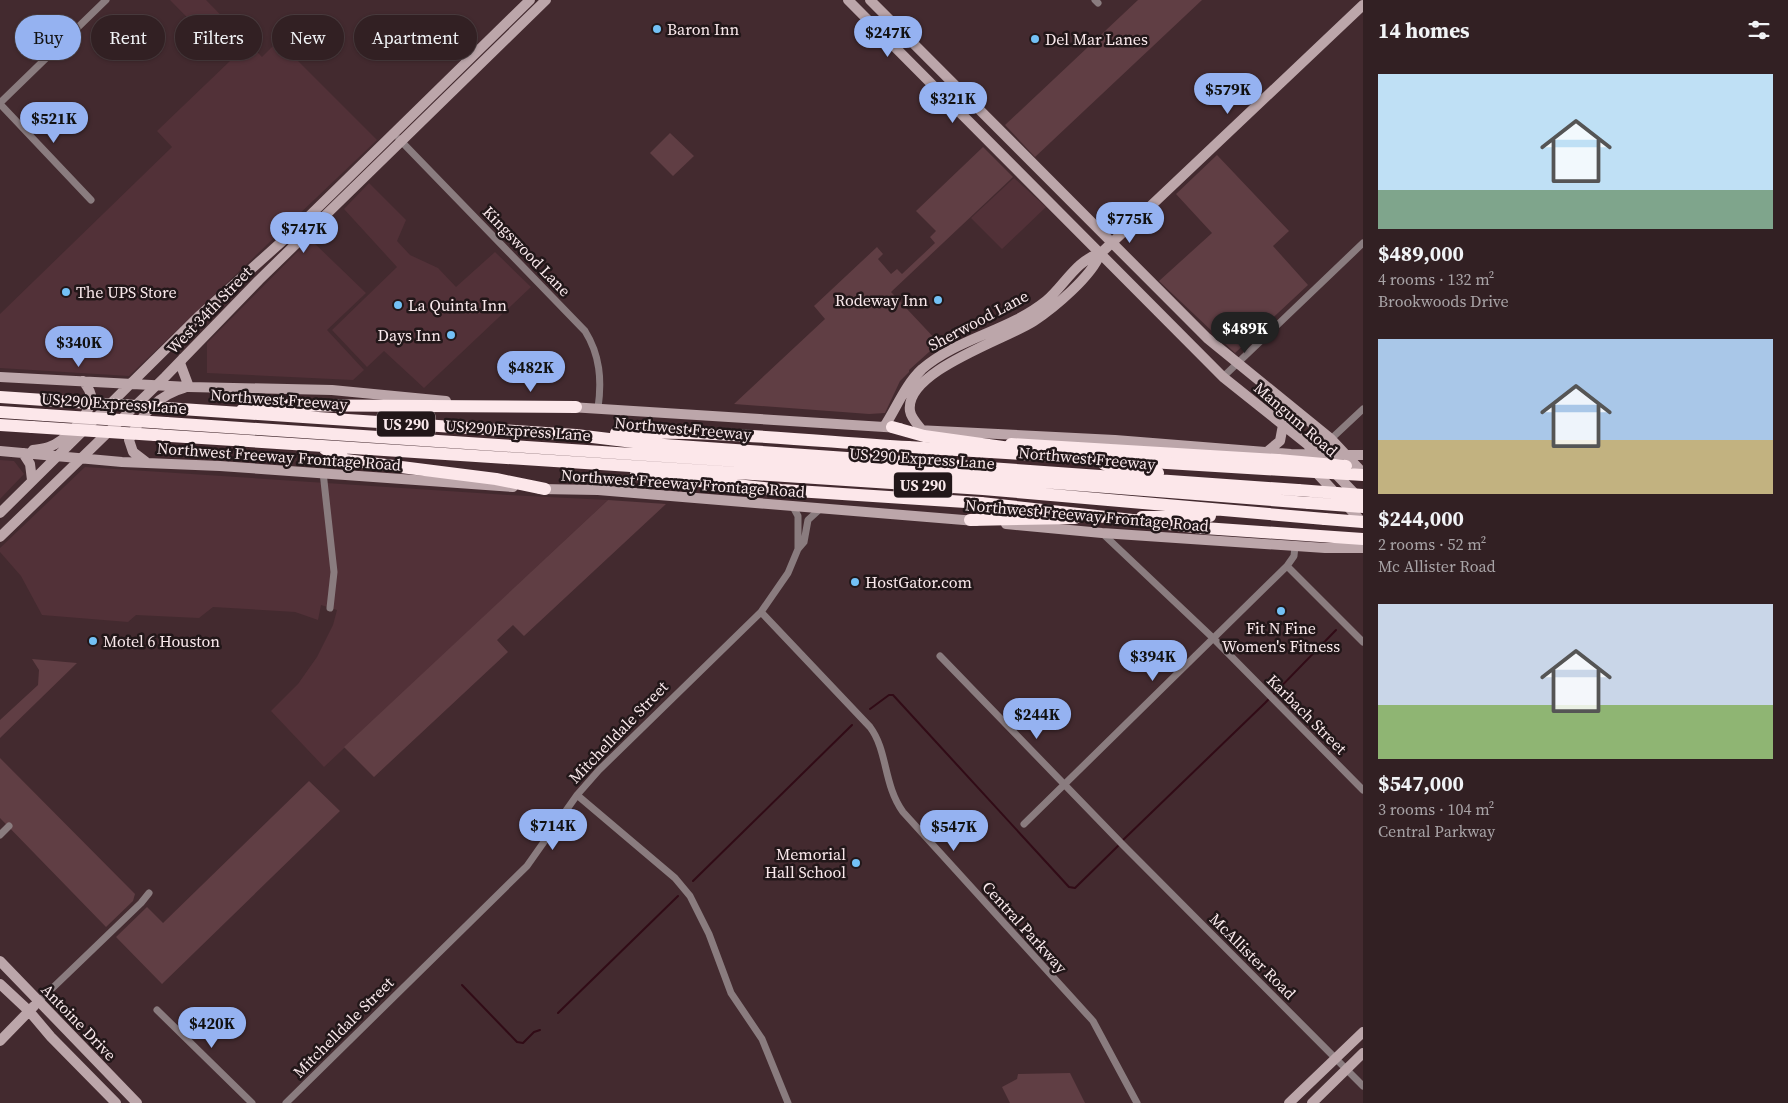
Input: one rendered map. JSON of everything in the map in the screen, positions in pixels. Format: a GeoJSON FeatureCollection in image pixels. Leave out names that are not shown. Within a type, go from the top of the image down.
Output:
{"type":"FeatureCollection","features":[{"type":"Feature","properties":{"kind":"highway","name":"Northwest Freeway"},"geometry":{"type":"LineString","coordinates":[[0,397],[576,435],[650,444],[1363,495]]}},
{"type":"Feature","properties":{"kind":"highway"},"geometry":{"type":"LineString","coordinates":[[236,412],[257,405],[576,407]]}},
{"type":"Feature","properties":{"kind":"highway","name":"US 290 Express Lane"},"geometry":{"type":"LineString","coordinates":[[0,412],[978,477],[1363,507]]}},
{"type":"Feature","properties":{"kind":"highway","name":"US 290"},"geometry":{"type":"LineString","coordinates":[[0,426],[983,489],[1180,506],[1242,514],[1363,522]]}},
{"type":"Feature","properties":{"kind":"highway"},"geometry":{"type":"LineString","coordinates":[[888,427],[924,436],[981,443],[1178,476],[1194,483]]}},
{"type":"Feature","properties":{"kind":"highway"},"geometry":{"type":"LineString","coordinates":[[576,435],[661,432],[1363,474]]}},
{"type":"Feature","properties":{"kind":"highway"},"geometry":{"type":"LineString","coordinates":[[981,443],[1278,460],[1363,467]]}},
{"type":"Feature","properties":{"kind":"highway"},"geometry":{"type":"LineString","coordinates":[[318,446],[346,460],[496,479],[545,489]]}},
{"type":"Feature","properties":{"kind":"highway"},"geometry":{"type":"LineString","coordinates":[[603,464],[620,473],[740,486],[981,503],[1204,528],[1363,539]]}},
{"type":"Feature","properties":{"kind":"highway"},"geometry":{"type":"LineString","coordinates":[[970,520],[1242,514]]}},
{"type":"Feature","properties":{"kind":"main road","name":"West 34th Street"},"geometry":{"type":"LineString","coordinates":[[0,513],[198,316],[251,271],[530,0]]}},
{"type":"Feature","properties":{"kind":"main road","name":"West 34th Street"},"geometry":{"type":"LineString","coordinates":[[0,537],[158,384],[259,280],[546,0]]}},
{"type":"Feature","properties":{"kind":"main road","name":"Mangum Road"},"geometry":{"type":"LineString","coordinates":[[848,0],[1162,317],[1224,377],[1318,455],[1363,502]]}},
{"type":"Feature","properties":{"kind":"main road","name":"Mangum Road"},"geometry":{"type":"LineString","coordinates":[[870,0],[1174,305],[1237,364],[1331,439],[1363,474]]}},
{"type":"Feature","properties":{"kind":"main road","name":"Sherwood Lane"},"geometry":{"type":"LineString","coordinates":[[922,430],[910,412],[910,402],[918,387],[938,369],[1020,329],[1048,312],[1096,264],[1100,254],[1111,243],[1363,6]]}},
{"type":"Feature","properties":{"kind":"main road"},"geometry":{"type":"LineString","coordinates":[[508,22],[515,31]]}},
{"type":"Feature","properties":{"kind":"main road"},"geometry":{"type":"LineString","coordinates":[[885,37],[895,26]]}},
{"type":"Feature","properties":{"kind":"main road"},"geometry":{"type":"LineString","coordinates":[[356,170],[364,177]]}},
{"type":"Feature","properties":{"kind":"main road"},"geometry":{"type":"LineString","coordinates":[[1038,190],[1049,181]]}},
{"type":"Feature","properties":{"kind":"main road","name":"Sherwood Lane"},"geometry":{"type":"LineString","coordinates":[[888,427],[911,381],[936,358],[1017,321],[1047,300],[1089,256],[1100,254]]}},
{"type":"Feature","properties":{"kind":"main road"},"geometry":{"type":"LineString","coordinates":[[251,271],[259,280]]}},
{"type":"Feature","properties":{"kind":"main road"},"geometry":{"type":"LineString","coordinates":[[1162,317],[1174,305]]}},
{"type":"Feature","properties":{"kind":"main road"},"geometry":{"type":"LineString","coordinates":[[198,316],[210,331]]}},
{"type":"Feature","properties":{"kind":"main road"},"geometry":{"type":"LineString","coordinates":[[183,358],[180,363],[189,386]]}},
{"type":"Feature","properties":{"kind":"main road"},"geometry":{"type":"LineString","coordinates":[[0,377],[189,386],[332,390],[466,403],[598,408],[1291,454],[1363,455]]}},
{"type":"Feature","properties":{"kind":"main road"},"geometry":{"type":"LineString","coordinates":[[32,480],[30,464],[22,453],[48,447],[59,441],[80,421],[91,401],[90,389],[83,381]]}},
{"type":"Feature","properties":{"kind":"main road"},"geometry":{"type":"LineString","coordinates":[[146,462],[133,452],[129,440],[136,426],[164,395],[189,386]]}},
{"type":"Feature","properties":{"kind":"main road"},"geometry":{"type":"LineString","coordinates":[[1268,451],[1280,442],[1283,425]]}},
{"type":"Feature","properties":{"kind":"main road","name":"Northwest Freeway Frontage Road"},"geometry":{"type":"LineString","coordinates":[[0,451],[146,462],[323,472],[545,489],[598,490],[823,507],[1102,533],[1295,546],[1363,548]]}},
{"type":"Feature","properties":{"kind":"main road"},"geometry":{"type":"LineString","coordinates":[[1291,454],[1312,468],[1363,522]]}},
{"type":"Feature","properties":{"kind":"main road"},"geometry":{"type":"LineString","coordinates":[[1348,547],[1363,543]]}},
{"type":"Feature","properties":{"kind":"main road","name":"Antoine Drive"},"geometry":{"type":"LineString","coordinates":[[0,961],[137,1103]]}},
{"type":"Feature","properties":{"kind":"main road","name":"Antoine Drive"},"geometry":{"type":"LineString","coordinates":[[0,984],[29,1011],[50,1037],[115,1101]]}},
{"type":"Feature","properties":{"kind":"main road"},"geometry":{"type":"LineString","coordinates":[[0,1041],[38,1002]]}},
{"type":"Feature","properties":{"kind":"main road"},"geometry":{"type":"LineString","coordinates":[[1290,1103],[1363,1032]]}},
{"type":"Feature","properties":{"kind":"main road"},"geometry":{"type":"LineString","coordinates":[[1312,1103],[1363,1053]]}},
{"type":"Feature","properties":{"kind":"main road"},"geometry":{"type":"LineString","coordinates":[[115,1101],[123,1089]]}},
{"type":"Feature","properties":{"kind":"street"},"geometry":{"type":"LineString","coordinates":[[91,200],[0,104],[106,0]]}},
{"type":"Feature","properties":{"kind":"street","name":"Kingswood Lane"},"geometry":{"type":"LineString","coordinates":[[394,134],[585,331],[591,341],[600,370],[598,408]]}},
{"type":"Feature","properties":{"kind":"street"},"geometry":{"type":"LineString","coordinates":[[1224,377],[1363,243]]}},
{"type":"Feature","properties":{"kind":"street"},"geometry":{"type":"LineString","coordinates":[[1331,439],[1363,409]]}},
{"type":"Feature","properties":{"kind":"street"},"geometry":{"type":"LineString","coordinates":[[323,472],[334,572],[330,608]]}},
{"type":"Feature","properties":{"kind":"street","name":"Mitchelldale Street"},"geometry":{"type":"LineString","coordinates":[[792,505],[798,516],[798,550]]}},
{"type":"Feature","properties":{"kind":"street","name":"Mitchelldale Street"},"geometry":{"type":"LineString","coordinates":[[286,1103],[528,866],[576,795],[680,689],[761,612],[788,573],[798,550],[804,542],[808,520],[823,507]]}},
{"type":"Feature","properties":{"kind":"street","name":"Karbach Street"},"geometry":{"type":"LineString","coordinates":[[1102,533],[1213,638],[1363,790]]}},
{"type":"Feature","properties":{"kind":"street"},"geometry":{"type":"LineString","coordinates":[[1024,824],[1288,566],[1294,556],[1295,546]]}},
{"type":"Feature","properties":{"kind":"street"},"geometry":{"type":"LineString","coordinates":[[1288,566],[1363,642]]}},
{"type":"Feature","properties":{"kind":"street","name":"Central Parkway"},"geometry":{"type":"LineString","coordinates":[[761,612],[870,726],[879,746],[891,792],[903,812],[1093,1021],[1137,1103]]}},
{"type":"Feature","properties":{"kind":"street","name":"McAllister Road"},"geometry":{"type":"LineString","coordinates":[[940,656],[1123,845],[1363,1086]]}},
{"type":"Feature","properties":{"kind":"street"},"geometry":{"type":"LineString","coordinates":[[576,795],[668,872],[690,896],[709,934],[731,993],[762,1039],[788,1103]]}},
{"type":"Feature","properties":{"kind":"street"},"geometry":{"type":"LineString","coordinates":[[0,834],[9,826]]}},
{"type":"Feature","properties":{"kind":"street"},"geometry":{"type":"LineString","coordinates":[[38,1002],[142,903],[149,893]]}},
{"type":"Feature","properties":{"kind":"street"},"geometry":{"type":"LineString","coordinates":[[157,1010],[252,1103]]}},
{"type":"Feature","properties":{"kind":"shaded area"},"geometry":{"type":"Polygon","coordinates":[[[170,0],[206,0],[221,15],[185,15],[170,0]]]}},
{"type":"Feature","properties":{"kind":"shaded area"},"geometry":{"type":"Polygon","coordinates":[[[1138,0],[1202,0],[1035,157],[1005,125],[1138,0]]]}},
{"type":"Feature","properties":{"kind":"shaded area"},"geometry":{"type":"Polygon","coordinates":[[[272,47],[272,60],[297,60],[377,140],[129,376],[0,368],[0,314],[172,147],[157,131],[230,61],[262,60],[262,57],[272,47]]]}},
{"type":"Feature","properties":{"kind":"shaded area"},"geometry":{"type":"Polygon","coordinates":[[[670,133],[694,156],[673,176],[650,153],[670,133]]]}},
{"type":"Feature","properties":{"kind":"shaded area"},"geometry":{"type":"Polygon","coordinates":[[[983,147],[1013,177],[891,292],[939,343],[909,370],[900,381],[885,413],[869,414],[734,404],[825,319],[814,306],[877,247],[883,254],[878,259],[891,274],[897,269],[902,274],[935,243],[930,237],[936,231],[916,211],[983,147]]]}},
{"type":"Feature","properties":{"kind":"shaded area"},"geometry":{"type":"Polygon","coordinates":[[[1217,155],[1289,231],[1273,246],[1308,285],[1235,353],[1159,281],[1212,233],[1176,194],[1217,155]]]}},
{"type":"Feature","properties":{"kind":"shaded area"},"geometry":{"type":"Polygon","coordinates":[[[1014,178],[1046,207],[1002,249],[971,218],[1014,178]]]}},
{"type":"Feature","properties":{"kind":"shaded area"},"geometry":{"type":"Polygon","coordinates":[[[369,183],[406,220],[397,241],[410,255],[438,268],[456,287],[495,252],[531,287],[424,388],[384,351],[367,367],[332,330],[397,267],[344,209],[369,183]]]}},
{"type":"Feature","properties":{"kind":"shaded area"},"geometry":{"type":"Polygon","coordinates":[[[310,239],[366,293],[327,330],[364,370],[353,380],[207,373],[207,343],[310,239]]]}},
{"type":"Feature","properties":{"kind":"shaded area"},"geometry":{"type":"Polygon","coordinates":[[[0,460],[14,461],[24,474],[0,499],[0,460]]]}},
{"type":"Feature","properties":{"kind":"shaded area"},"geometry":{"type":"Polygon","coordinates":[[[85,467],[608,500],[324,767],[271,711],[298,684],[317,657],[333,625],[337,610],[321,605],[318,620],[295,612],[213,607],[199,618],[136,615],[128,622],[42,615],[21,576],[0,552],[0,548],[85,467]]]}},
{"type":"Feature","properties":{"kind":"shaded area"},"geometry":{"type":"Polygon","coordinates":[[[608,500],[666,504],[524,636],[513,625],[497,640],[508,652],[374,777],[344,747],[608,500]]]}},
{"type":"Feature","properties":{"kind":"shaded area"},"geometry":{"type":"Polygon","coordinates":[[[32,659],[77,663],[0,738],[0,720],[38,685],[39,670],[32,659]]]}},
{"type":"Feature","properties":{"kind":"shaded area"},"geometry":{"type":"Polygon","coordinates":[[[0,758],[135,894],[133,901],[106,927],[0,818],[0,758]]]}},
{"type":"Feature","properties":{"kind":"shaded area"},"geometry":{"type":"Polygon","coordinates":[[[309,781],[340,811],[162,984],[116,937],[147,907],[163,923],[309,781]]]}},
{"type":"Feature","properties":{"kind":"shaded area"},"geometry":{"type":"Polygon","coordinates":[[[1070,1073],[1085,1103],[1010,1103],[1002,1087],[1017,1079],[1018,1074],[1070,1073]]]}},
{"type":"Feature","properties":{"kind":"waterway"},"geometry":{"type":"LineString","coordinates":[[1123,840],[1265,703],[1336,630]]}},
{"type":"Feature","properties":{"kind":"waterway"},"geometry":{"type":"LineString","coordinates":[[870,709],[889,695],[893,695],[1069,887],[1075,888],[1120,844]]}},
{"type":"Feature","properties":{"kind":"waterway"},"geometry":{"type":"LineString","coordinates":[[693,881],[852,725]]}},
{"type":"Feature","properties":{"kind":"waterway"},"geometry":{"type":"LineString","coordinates":[[558,1013],[678,896]]}},
{"type":"Feature","properties":{"kind":"waterway"},"geometry":{"type":"LineString","coordinates":[[462,985],[517,1042],[523,1043],[534,1032],[540,1030]]}},
{"type":"Feature","properties":{"kind":"place","name":"Baron Inn"},"geometry":{"type":"Point","coordinates":[657,29]}},
{"type":"Feature","properties":{"kind":"place","name":"Del Mar Lanes"},"geometry":{"type":"Point","coordinates":[1035,39]}},
{"type":"Feature","properties":{"kind":"place","name":"The UPS Store"},"geometry":{"type":"Point","coordinates":[66,292]}},
{"type":"Feature","properties":{"kind":"place","name":"Rodeway Inn"},"geometry":{"type":"Point","coordinates":[938,300]}},
{"type":"Feature","properties":{"kind":"place","name":"La Quinta Inn"},"geometry":{"type":"Point","coordinates":[398,305]}},
{"type":"Feature","properties":{"kind":"place","name":"Days Inn"},"geometry":{"type":"Point","coordinates":[451,335]}},
{"type":"Feature","properties":{"kind":"place","name":"HostGator.com"},"geometry":{"type":"Point","coordinates":[855,582]}},
{"type":"Feature","properties":{"kind":"place","name":"Fit N Fine Women's Fitness"},"geometry":{"type":"Point","coordinates":[1281,611]}},
{"type":"Feature","properties":{"kind":"place","name":"Motel 6 Houston"},"geometry":{"type":"Point","coordinates":[93,641]}},
{"type":"Feature","properties":{"kind":"place","name":"Memorial Hall School"},"geometry":{"type":"Point","coordinates":[856,863]}}]}
